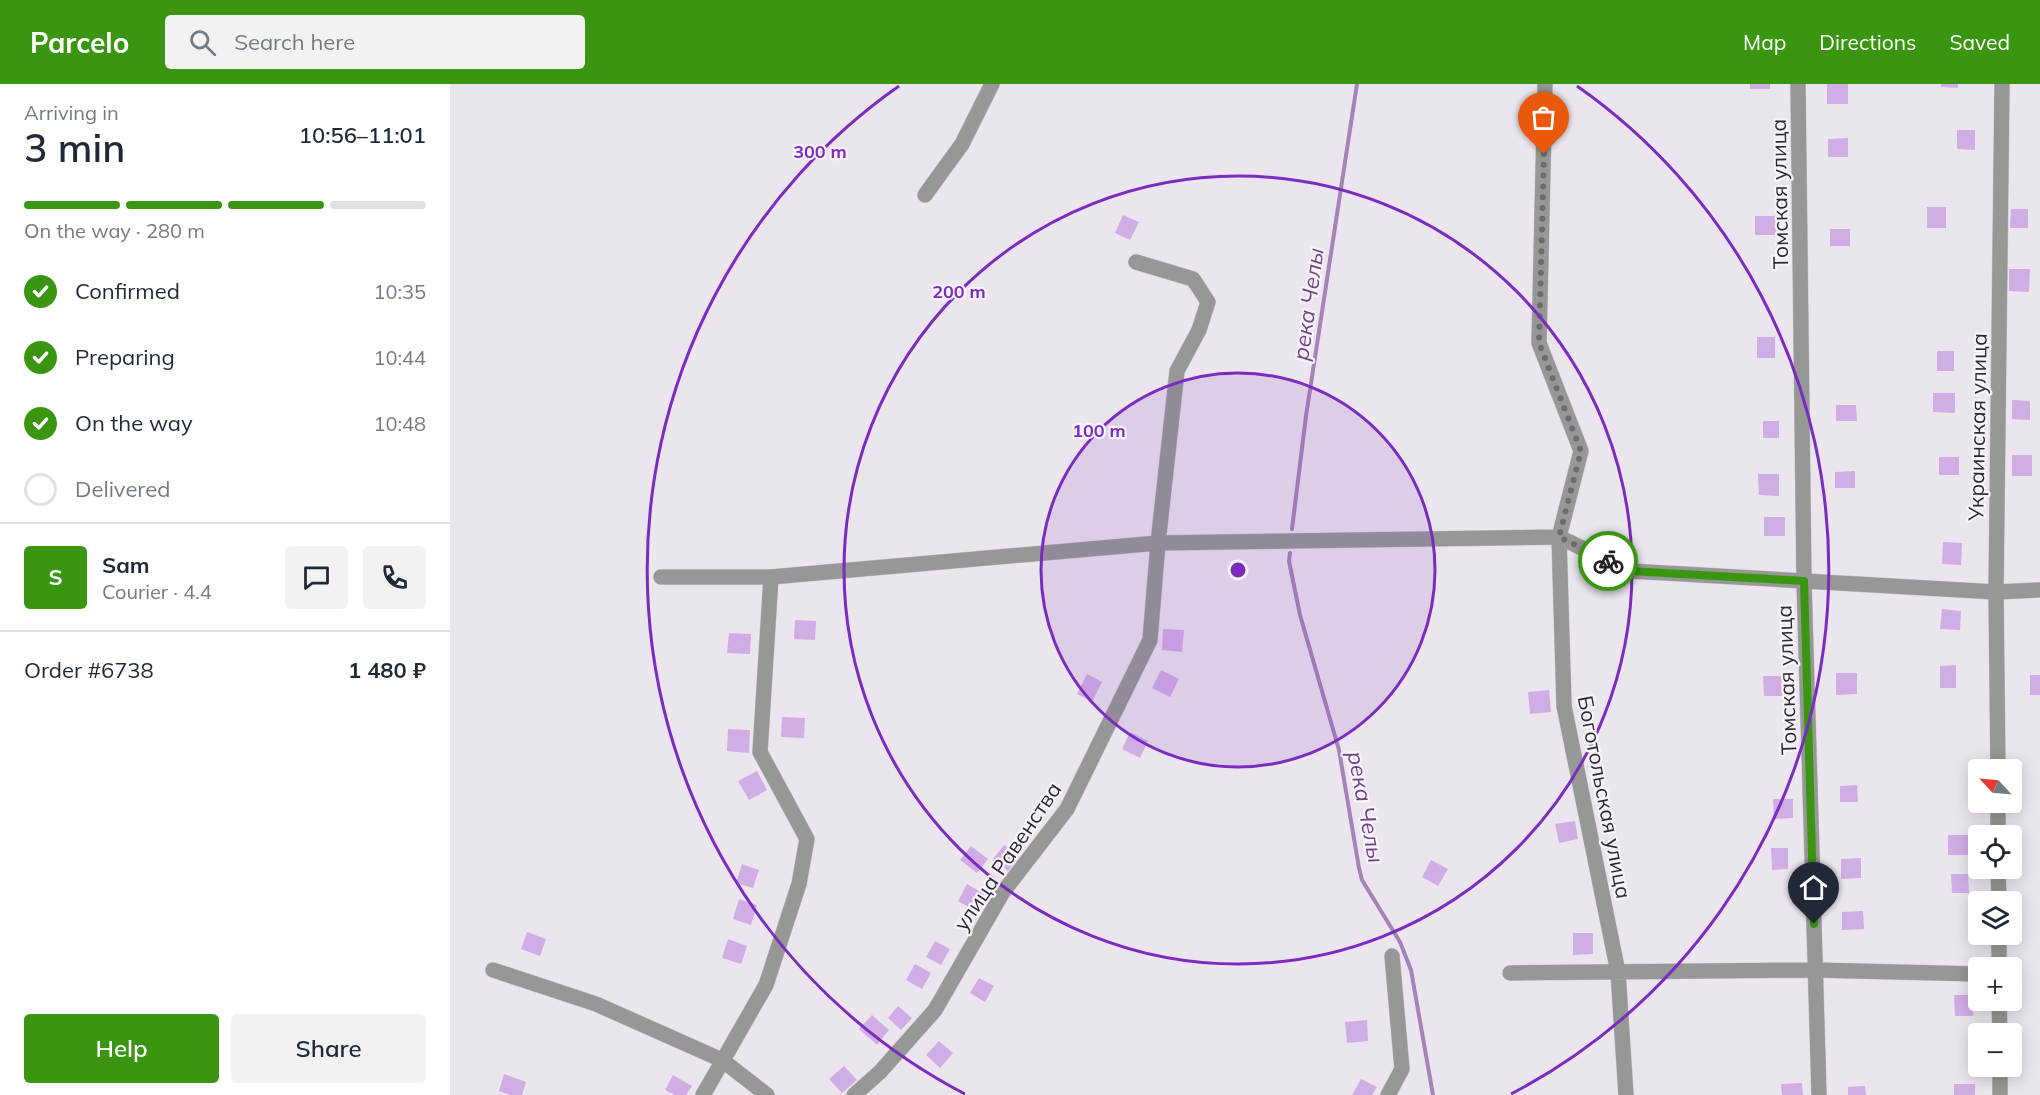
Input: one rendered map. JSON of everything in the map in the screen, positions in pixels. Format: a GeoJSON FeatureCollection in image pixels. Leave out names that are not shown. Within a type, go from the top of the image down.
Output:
{"type":"FeatureCollection","features":[{"type":"Feature","properties":{"kind":"street"},"geometry":{"type":"LineString","coordinates":[[925,195],[962,144],[992,84]]}},
{"type":"Feature","properties":{"kind":"street","name":"Боготольская улица"},"geometry":{"type":"LineString","coordinates":[[1545,84],[1539,343],[1581,451],[1559,537],[1564,706],[1618,972],[1626,1095]]}},
{"type":"Feature","properties":{"kind":"street","name":"Томская улица"},"geometry":{"type":"LineString","coordinates":[[1798,84],[1804,581],[1818,1095]]}},
{"type":"Feature","properties":{"kind":"street","name":"Украинская улица"},"geometry":{"type":"LineString","coordinates":[[1998,759],[1996,592],[2002,84]]}},
{"type":"Feature","properties":{"kind":"street","name":"улица Равенства"},"geometry":{"type":"LineString","coordinates":[[854,1095],[880,1072],[935,1010],[1003,892],[1067,809],[1150,640],[1177,371],[1199,330],[1208,302],[1193,279],[1136,262]]}},
{"type":"Feature","properties":{"kind":"street"},"geometry":{"type":"LineString","coordinates":[[661,578],[771,577],[1158,543],[1559,537],[1630,571],[1996,592],[2040,590]]}},
{"type":"Feature","properties":{"kind":"street"},"geometry":{"type":"LineString","coordinates":[[703,1095],[765,985],[799,884],[807,839],[760,752],[771,577]]}},
{"type":"Feature","properties":{"kind":"street"},"geometry":{"type":"LineString","coordinates":[[1388,1095],[1402,1069],[1392,956]]}},
{"type":"Feature","properties":{"kind":"street"},"geometry":{"type":"LineString","coordinates":[[493,970],[596,1004],[722,1060],[767,1095]]}},
{"type":"Feature","properties":{"kind":"street"},"geometry":{"type":"LineString","coordinates":[[1510,973],[1815,970],[1968,974]]}},
{"type":"Feature","properties":{"kind":"street"},"geometry":{"type":"LineString","coordinates":[[2000,1077],[2000,1095]]}},
{"type":"Feature","properties":{"kind":"building"},"geometry":{"type":"Polygon","coordinates":[[[1750,84],[1770,84],[1770,89],[1750,89],[1750,84]]]}},
{"type":"Feature","properties":{"kind":"building"},"geometry":{"type":"Polygon","coordinates":[[[1827,84],[1848,84],[1848,104],[1827,104],[1827,84]]]}},
{"type":"Feature","properties":{"kind":"building"},"geometry":{"type":"Polygon","coordinates":[[[1941,84],[1958,84],[1958,88],[1941,87],[1941,84]]]}},
{"type":"Feature","properties":{"kind":"building"},"geometry":{"type":"Polygon","coordinates":[[[1957,130],[1975,130],[1975,150],[1957,149],[1957,130]]]}},
{"type":"Feature","properties":{"kind":"building"},"geometry":{"type":"Polygon","coordinates":[[[1848,138],[1848,157],[1828,157],[1828,139],[1848,138]]]}},
{"type":"Feature","properties":{"kind":"building"},"geometry":{"type":"Polygon","coordinates":[[[1927,207],[1946,207],[1946,228],[1927,228],[1927,207]]]}},
{"type":"Feature","properties":{"kind":"building"},"geometry":{"type":"Polygon","coordinates":[[[2011,209],[2028,209],[2028,228],[2010,228],[2011,209]]]}},
{"type":"Feature","properties":{"kind":"building"},"geometry":{"type":"Polygon","coordinates":[[[1123,215],[1139,222],[1130,240],[1115,233],[1123,215]]]}},
{"type":"Feature","properties":{"kind":"building"},"geometry":{"type":"Polygon","coordinates":[[[1755,216],[1777,216],[1777,235],[1755,235],[1755,216]]]}},
{"type":"Feature","properties":{"kind":"building"},"geometry":{"type":"Polygon","coordinates":[[[1830,229],[1850,229],[1850,246],[1830,246],[1830,229]]]}},
{"type":"Feature","properties":{"kind":"building"},"geometry":{"type":"Polygon","coordinates":[[[2009,269],[2030,269],[2029,292],[2009,291],[2009,269]]]}},
{"type":"Feature","properties":{"kind":"building"},"geometry":{"type":"Polygon","coordinates":[[[1757,337],[1775,337],[1775,358],[1757,358],[1757,337]]]}},
{"type":"Feature","properties":{"kind":"building"},"geometry":{"type":"Polygon","coordinates":[[[1937,351],[1954,351],[1954,371],[1937,371],[1937,351]]]}},
{"type":"Feature","properties":{"kind":"building"},"geometry":{"type":"Polygon","coordinates":[[[1933,393],[1955,393],[1955,413],[1933,412],[1933,393]]]}},
{"type":"Feature","properties":{"kind":"building"},"geometry":{"type":"Polygon","coordinates":[[[2012,400],[2030,401],[2030,420],[2012,419],[2012,400]]]}},
{"type":"Feature","properties":{"kind":"building"},"geometry":{"type":"Polygon","coordinates":[[[1836,405],[1856,405],[1857,421],[1836,421],[1836,405]]]}},
{"type":"Feature","properties":{"kind":"building"},"geometry":{"type":"Polygon","coordinates":[[[1763,421],[1779,421],[1779,438],[1763,438],[1763,421]]]}},
{"type":"Feature","properties":{"kind":"building"},"geometry":{"type":"Polygon","coordinates":[[[2012,455],[2032,455],[2032,476],[2012,476],[2012,455]]]}},
{"type":"Feature","properties":{"kind":"building"},"geometry":{"type":"Polygon","coordinates":[[[1939,457],[1959,457],[1959,475],[1939,475],[1939,457]]]}},
{"type":"Feature","properties":{"kind":"building"},"geometry":{"type":"Polygon","coordinates":[[[1855,471],[1855,488],[1835,488],[1835,472],[1855,471]]]}},
{"type":"Feature","properties":{"kind":"building"},"geometry":{"type":"Polygon","coordinates":[[[1758,474],[1779,474],[1779,496],[1759,495],[1758,474]]]}},
{"type":"Feature","properties":{"kind":"building"},"geometry":{"type":"Polygon","coordinates":[[[1764,517],[1785,517],[1785,536],[1764,536],[1764,517]]]}},
{"type":"Feature","properties":{"kind":"building"},"geometry":{"type":"Polygon","coordinates":[[[1943,542],[1962,543],[1961,565],[1942,564],[1943,542]]]}},
{"type":"Feature","properties":{"kind":"building"},"geometry":{"type":"Polygon","coordinates":[[[1942,609],[1961,611],[1960,630],[1940,629],[1942,609]]]}},
{"type":"Feature","properties":{"kind":"building"},"geometry":{"type":"Polygon","coordinates":[[[795,620],[816,621],[815,640],[794,639],[795,620]]]}},
{"type":"Feature","properties":{"kind":"building"},"geometry":{"type":"Polygon","coordinates":[[[1163,629],[1184,630],[1182,652],[1162,650],[1163,629]]]}},
{"type":"Feature","properties":{"kind":"building"},"geometry":{"type":"Polygon","coordinates":[[[729,633],[751,634],[750,654],[727,653],[729,633]]]}},
{"type":"Feature","properties":{"kind":"building"},"geometry":{"type":"Polygon","coordinates":[[[1956,665],[1956,688],[1940,688],[1940,666],[1956,665]]]}},
{"type":"Feature","properties":{"kind":"building"},"geometry":{"type":"Polygon","coordinates":[[[1161,670],[1179,679],[1170,697],[1152,688],[1161,670]]]}},
{"type":"Feature","properties":{"kind":"building"},"geometry":{"type":"Polygon","coordinates":[[[1836,673],[1857,673],[1857,694],[1836,695],[1836,673]]]}},
{"type":"Feature","properties":{"kind":"building"},"geometry":{"type":"Polygon","coordinates":[[[1087,674],[1102,682],[1092,702],[1077,694],[1087,674]]]}},
{"type":"Feature","properties":{"kind":"building"},"geometry":{"type":"Polygon","coordinates":[[[2030,675],[2040,675],[2040,695],[2030,695],[2030,675]]]}},
{"type":"Feature","properties":{"kind":"building"},"geometry":{"type":"Polygon","coordinates":[[[1763,676],[1781,676],[1782,696],[1764,696],[1763,676]]]}},
{"type":"Feature","properties":{"kind":"building"},"geometry":{"type":"Polygon","coordinates":[[[1549,690],[1551,712],[1530,714],[1528,692],[1549,690]]]}},
{"type":"Feature","properties":{"kind":"building"},"geometry":{"type":"Polygon","coordinates":[[[782,717],[805,718],[804,738],[781,737],[782,717]]]}},
{"type":"Feature","properties":{"kind":"building"},"geometry":{"type":"Polygon","coordinates":[[[728,729],[750,730],[749,753],[727,751],[728,729]]]}},
{"type":"Feature","properties":{"kind":"building"},"geometry":{"type":"Polygon","coordinates":[[[1130,732],[1148,741],[1140,758],[1122,749],[1130,732]]]}},
{"type":"Feature","properties":{"kind":"building"},"geometry":{"type":"Polygon","coordinates":[[[757,771],[767,790],[749,800],[738,781],[757,771]]]}},
{"type":"Feature","properties":{"kind":"building"},"geometry":{"type":"Polygon","coordinates":[[[1857,785],[1858,802],[1840,802],[1840,786],[1857,785]]]}},
{"type":"Feature","properties":{"kind":"building"},"geometry":{"type":"Polygon","coordinates":[[[1773,799],[1793,799],[1793,818],[1774,819],[1773,799]]]}},
{"type":"Feature","properties":{"kind":"building"},"geometry":{"type":"Polygon","coordinates":[[[1575,821],[1578,839],[1559,843],[1555,824],[1575,821]]]}},
{"type":"Feature","properties":{"kind":"building"},"geometry":{"type":"Polygon","coordinates":[[[1948,835],[1968,835],[1968,855],[1948,855],[1948,835]]]}},
{"type":"Feature","properties":{"kind":"building"},"geometry":{"type":"Polygon","coordinates":[[[1004,845],[1019,857],[1008,871],[993,859],[1004,845]]]}},
{"type":"Feature","properties":{"kind":"building"},"geometry":{"type":"Polygon","coordinates":[[[971,846],[988,859],[977,873],[960,860],[971,846]]]}},
{"type":"Feature","properties":{"kind":"building"},"geometry":{"type":"Polygon","coordinates":[[[1771,848],[1788,848],[1788,869],[1772,870],[1771,848]]]}},
{"type":"Feature","properties":{"kind":"building"},"geometry":{"type":"Polygon","coordinates":[[[1861,858],[1861,878],[1841,879],[1841,859],[1861,858]]]}},
{"type":"Feature","properties":{"kind":"building"},"geometry":{"type":"Polygon","coordinates":[[[1431,860],[1448,869],[1438,886],[1422,877],[1431,860]]]}},
{"type":"Feature","properties":{"kind":"building"},"geometry":{"type":"Polygon","coordinates":[[[742,864],[759,870],[753,888],[736,883],[742,864]]]}},
{"type":"Feature","properties":{"kind":"building"},"geometry":{"type":"Polygon","coordinates":[[[1951,874],[1968,874],[1968,893],[1952,893],[1951,874]]]}},
{"type":"Feature","properties":{"kind":"building"},"geometry":{"type":"Polygon","coordinates":[[[967,884],[984,894],[975,911],[958,901],[967,884]]]}},
{"type":"Feature","properties":{"kind":"building"},"geometry":{"type":"Polygon","coordinates":[[[739,899],[757,905],[751,925],[733,919],[739,899]]]}},
{"type":"Feature","properties":{"kind":"building"},"geometry":{"type":"Polygon","coordinates":[[[1863,911],[1864,929],[1842,930],[1842,912],[1863,911]]]}},
{"type":"Feature","properties":{"kind":"building"},"geometry":{"type":"Polygon","coordinates":[[[527,932],[546,939],[540,956],[521,949],[527,932]]]}},
{"type":"Feature","properties":{"kind":"building"},"geometry":{"type":"Polygon","coordinates":[[[1573,933],[1593,933],[1593,954],[1573,955],[1573,933]]]}},
{"type":"Feature","properties":{"kind":"building"},"geometry":{"type":"Polygon","coordinates":[[[728,939],[747,946],[741,964],[722,958],[728,939]]]}},
{"type":"Feature","properties":{"kind":"building"},"geometry":{"type":"Polygon","coordinates":[[[935,941],[950,949],[941,965],[926,957],[935,941]]]}},
{"type":"Feature","properties":{"kind":"building"},"geometry":{"type":"Polygon","coordinates":[[[915,964],[931,973],[922,989],[906,980],[915,964]]]}},
{"type":"Feature","properties":{"kind":"building"},"geometry":{"type":"Polygon","coordinates":[[[979,978],[994,986],[985,1002],[970,993],[979,978]]]}},
{"type":"Feature","properties":{"kind":"building"},"geometry":{"type":"Polygon","coordinates":[[[1954,995],[1968,995],[1968,1011],[1973,1011],[1973,1016],[1955,1016],[1954,995]]]}},
{"type":"Feature","properties":{"kind":"building"},"geometry":{"type":"Polygon","coordinates":[[[898,1006],[912,1018],[901,1030],[888,1018],[898,1006]]]}},
{"type":"Feature","properties":{"kind":"building"},"geometry":{"type":"Polygon","coordinates":[[[872,1015],[889,1030],[877,1045],[859,1029],[872,1015]]]}},
{"type":"Feature","properties":{"kind":"building"},"geometry":{"type":"Polygon","coordinates":[[[1367,1020],[1368,1041],[1347,1043],[1345,1022],[1367,1020]]]}},
{"type":"Feature","properties":{"kind":"building"},"geometry":{"type":"Polygon","coordinates":[[[939,1041],[953,1053],[940,1068],[926,1055],[939,1041]]]}},
{"type":"Feature","properties":{"kind":"building"},"geometry":{"type":"Polygon","coordinates":[[[844,1066],[857,1080],[842,1093],[829,1079],[844,1066]]]}},
{"type":"Feature","properties":{"kind":"building"},"geometry":{"type":"Polygon","coordinates":[[[504,1074],[526,1082],[522,1095],[510,1095],[499,1091],[504,1074]]]}},
{"type":"Feature","properties":{"kind":"building"},"geometry":{"type":"Polygon","coordinates":[[[673,1075],[692,1086],[686,1095],[675,1095],[665,1090],[673,1075]]]}},
{"type":"Feature","properties":{"kind":"building"},"geometry":{"type":"Polygon","coordinates":[[[1361,1079],[1377,1087],[1372,1095],[1352,1095],[1361,1079]]]}},
{"type":"Feature","properties":{"kind":"building"},"geometry":{"type":"Polygon","coordinates":[[[1802,1083],[1803,1095],[1782,1095],[1781,1084],[1802,1083]]]}},
{"type":"Feature","properties":{"kind":"building"},"geometry":{"type":"Polygon","coordinates":[[[1954,1084],[1975,1084],[1975,1095],[1954,1095],[1954,1084]]]}},
{"type":"Feature","properties":{"kind":"building"},"geometry":{"type":"Polygon","coordinates":[[[1865,1086],[1866,1095],[1848,1095],[1848,1087],[1865,1086]]]}},
{"type":"Feature","properties":{"kind":"waterway","name":"река Челы"},"geometry":{"type":"LineString","coordinates":[[1292,529],[1306,416],[1357,84]]}},
{"type":"Feature","properties":{"kind":"waterway","name":"река Челы"},"geometry":{"type":"LineString","coordinates":[[1290,553],[1289,561],[1300,615],[1339,750],[1362,880],[1400,942],[1411,970],[1433,1095]]}},
{"type":"Feature","properties":{"kind":"way so far"},"geometry":{"type":"LineString","coordinates":[[1544,154],[1539,343],[1581,451],[1559,537],[1608,561]]}},
{"type":"Feature","properties":{"kind":"route"},"geometry":{"type":"LineString","coordinates":[[1608,561],[1630,571],[1804,581],[1814,924]]}}]}
